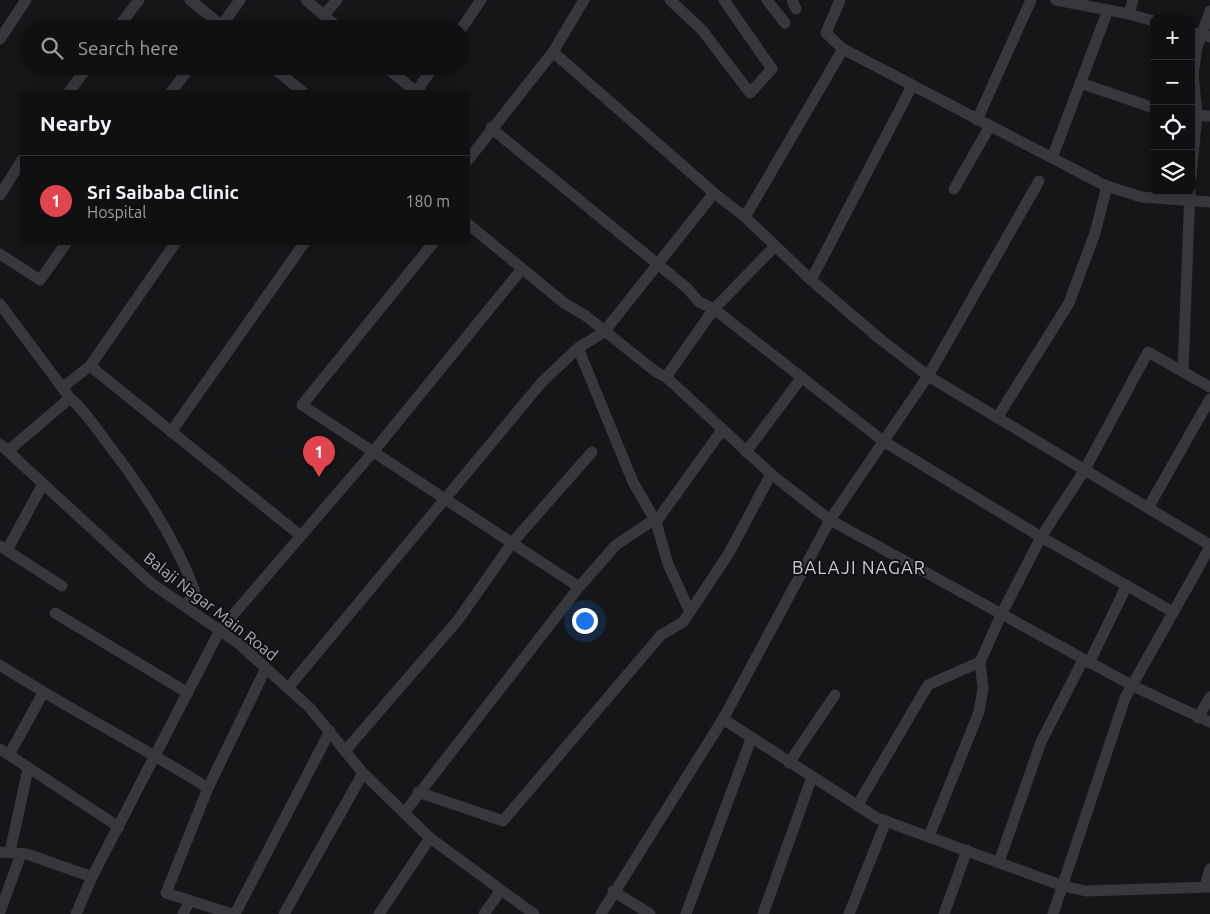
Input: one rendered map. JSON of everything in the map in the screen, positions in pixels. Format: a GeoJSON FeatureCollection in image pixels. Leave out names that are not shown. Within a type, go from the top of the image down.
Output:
{"type":"FeatureCollection","features":[{"type":"Feature","properties":{"kind":"street"},"geometry":{"type":"LineString","coordinates":[[0,39],[26,0]]}},
{"type":"Feature","properties":{"kind":"street"},"geometry":{"type":"LineString","coordinates":[[124,20],[139,0]]}},
{"type":"Feature","properties":{"kind":"street"},"geometry":{"type":"LineString","coordinates":[[190,0],[214,20]]}},
{"type":"Feature","properties":{"kind":"street"},"geometry":{"type":"LineString","coordinates":[[227,20],[240,0]]}},
{"type":"Feature","properties":{"kind":"street"},"geometry":{"type":"LineString","coordinates":[[306,0],[329,20]]}},
{"type":"Feature","properties":{"kind":"street"},"geometry":{"type":"LineString","coordinates":[[324,16],[337,0]]}},
{"type":"Feature","properties":{"kind":"street"},"geometry":{"type":"LineString","coordinates":[[467,20],[481,0]]}},
{"type":"Feature","properties":{"kind":"street"},"geometry":{"type":"LineString","coordinates":[[470,157],[491,128],[553,52],[584,0]]}},
{"type":"Feature","properties":{"kind":"street"},"geometry":{"type":"LineString","coordinates":[[670,0],[702,30],[750,93],[772,69],[724,0]]}},
{"type":"Feature","properties":{"kind":"street"},"geometry":{"type":"LineString","coordinates":[[768,0],[785,23]]}},
{"type":"Feature","properties":{"kind":"street"},"geometry":{"type":"LineString","coordinates":[[840,0],[826,33],[843,49],[1107,186],[1141,197],[1190,196],[1210,202]]}},
{"type":"Feature","properties":{"kind":"street"},"geometry":{"type":"LineString","coordinates":[[977,120],[1031,0]]}},
{"type":"Feature","properties":{"kind":"street"},"geometry":{"type":"LineString","coordinates":[[1056,0],[1150,20]]}},
{"type":"Feature","properties":{"kind":"street"},"geometry":{"type":"LineString","coordinates":[[1129,14],[1133,0]]}},
{"type":"Feature","properties":{"kind":"street"},"geometry":{"type":"LineString","coordinates":[[1052,158],[1108,10]]}},
{"type":"Feature","properties":{"kind":"street"},"geometry":{"type":"LineString","coordinates":[[1194,105],[1193,74],[1201,35],[1210,11]]}},
{"type":"Feature","properties":{"kind":"street"},"geometry":{"type":"LineString","coordinates":[[745,217],[843,49]]}},
{"type":"Feature","properties":{"kind":"street"},"geometry":{"type":"LineString","coordinates":[[553,52],[714,193],[745,217],[811,280],[880,339],[928,376],[1210,546],[1132,686],[1118,715],[1064,886],[1053,914]]}},
{"type":"Feature","properties":{"kind":"street"},"geometry":{"type":"LineString","coordinates":[[70,90],[81,75]]}},
{"type":"Feature","properties":{"kind":"street"},"geometry":{"type":"LineString","coordinates":[[173,90],[184,75]]}},
{"type":"Feature","properties":{"kind":"street"},"geometry":{"type":"LineString","coordinates":[[278,75],[289,88]]}},
{"type":"Feature","properties":{"kind":"street"},"geometry":{"type":"LineString","coordinates":[[396,75],[414,90]]}},
{"type":"Feature","properties":{"kind":"street"},"geometry":{"type":"LineString","coordinates":[[417,90],[428,75]]}},
{"type":"Feature","properties":{"kind":"street"},"geometry":{"type":"LineString","coordinates":[[1080,83],[1150,107]]}},
{"type":"Feature","properties":{"kind":"street"},"geometry":{"type":"LineString","coordinates":[[811,280],[912,86]]}},
{"type":"Feature","properties":{"kind":"street"},"geometry":{"type":"LineString","coordinates":[[1195,115],[1210,116]]}},
{"type":"Feature","properties":{"kind":"street"},"geometry":{"type":"LineString","coordinates":[[954,189],[990,126]]}},
{"type":"Feature","properties":{"kind":"street"},"geometry":{"type":"LineString","coordinates":[[491,128],[687,288],[699,302],[714,309],[883,441],[1041,537],[1173,612]]}},
{"type":"Feature","properties":{"kind":"street"},"geometry":{"type":"LineString","coordinates":[[0,195],[20,163]]}},
{"type":"Feature","properties":{"kind":"street"},"geometry":{"type":"LineString","coordinates":[[601,914],[613,891],[722,719],[830,520],[928,376],[1038,181]]}},
{"type":"Feature","properties":{"kind":"street"},"geometry":{"type":"LineString","coordinates":[[997,418],[1069,303],[1095,233],[1107,186]]}},
{"type":"Feature","properties":{"kind":"street"},"geometry":{"type":"LineString","coordinates":[[288,688],[370,591],[443,498],[542,382],[578,348],[604,332],[714,193]]}},
{"type":"Feature","properties":{"kind":"street"},"geometry":{"type":"LineString","coordinates":[[1183,371],[1190,196]]}},
{"type":"Feature","properties":{"kind":"street"},"geometry":{"type":"LineString","coordinates":[[470,226],[521,270],[564,303],[586,316],[656,372],[666,377],[770,474],[830,520],[1132,686],[1210,722]]}},
{"type":"Feature","properties":{"kind":"street"},"geometry":{"type":"LineString","coordinates":[[0,254],[40,280],[65,245]]}},
{"type":"Feature","properties":{"kind":"street"},"geometry":{"type":"LineString","coordinates":[[63,387],[90,366],[174,245]]}},
{"type":"Feature","properties":{"kind":"street"},"geometry":{"type":"LineString","coordinates":[[171,432],[303,245]]}},
{"type":"Feature","properties":{"kind":"street"},"geometry":{"type":"LineString","coordinates":[[432,245],[302,406],[580,587]]}},
{"type":"Feature","properties":{"kind":"street"},"geometry":{"type":"LineString","coordinates":[[666,377],[714,309],[775,246]]}},
{"type":"Feature","properties":{"kind":"street"},"geometry":{"type":"LineString","coordinates":[[76,914],[92,878],[157,756],[220,630],[373,452],[521,270]]}},
{"type":"Feature","properties":{"kind":"street"},"geometry":{"type":"LineString","coordinates":[[0,304],[70,398],[81,408],[121,460],[186,567],[195,592],[186,605]]}},
{"type":"Feature","properties":{"kind":"street"},"geometry":{"type":"LineString","coordinates":[[578,348],[633,482],[656,522],[668,564],[690,612]]}},
{"type":"Feature","properties":{"kind":"street"},"geometry":{"type":"LineString","coordinates":[[928,836],[979,712],[983,688],[980,662],[1041,537],[1084,471],[1148,352],[1210,387]]}},
{"type":"Feature","properties":{"kind":"street"},"geometry":{"type":"LineString","coordinates":[[90,366],[301,536]]}},
{"type":"Feature","properties":{"kind":"street"},"geometry":{"type":"LineString","coordinates":[[746,452],[802,377]]}},
{"type":"Feature","properties":{"kind":"street"},"geometry":{"type":"LineString","coordinates":[[4,447],[70,398]]}},
{"type":"Feature","properties":{"kind":"street"},"geometry":{"type":"LineString","coordinates":[[1148,508],[1210,399]]}},
{"type":"Feature","properties":{"kind":"street"},"geometry":{"type":"LineString","coordinates":[[404,813],[418,792],[580,587],[616,545],[648,524],[656,522],[722,430]]}},
{"type":"Feature","properties":{"kind":"street","name":"Balaji Nagar Main Road"},"geometry":{"type":"LineString","coordinates":[[4,447],[151,583],[186,605],[220,630],[310,708],[362,773],[430,838],[534,914]]}},
{"type":"Feature","properties":{"kind":"street"},"geometry":{"type":"LineString","coordinates":[[345,751],[458,620],[512,543],[592,452]]}},
{"type":"Feature","properties":{"kind":"street"},"geometry":{"type":"LineString","coordinates":[[418,792],[503,821],[662,635],[683,622],[729,553],[770,474]]}},
{"type":"Feature","properties":{"kind":"street"},"geometry":{"type":"LineString","coordinates":[[43,484],[4,548],[62,586]]}},
{"type":"Feature","properties":{"kind":"street"},"geometry":{"type":"LineString","coordinates":[[999,862],[1041,742],[1127,585]]}},
{"type":"Feature","properties":{"kind":"street"},"geometry":{"type":"LineString","coordinates":[[55,613],[188,693]]}},
{"type":"Feature","properties":{"kind":"street"},"geometry":{"type":"LineString","coordinates":[[857,806],[928,685],[980,662]]}},
{"type":"Feature","properties":{"kind":"street"},"geometry":{"type":"LineString","coordinates":[[0,665],[43,693],[157,756],[208,788]]}},
{"type":"Feature","properties":{"kind":"street"},"geometry":{"type":"LineString","coordinates":[[232,914],[166,892],[208,788],[266,668]]}},
{"type":"Feature","properties":{"kind":"street"},"geometry":{"type":"LineString","coordinates":[[43,693],[5,752],[118,827]]}},
{"type":"Feature","properties":{"kind":"street"},"geometry":{"type":"LineString","coordinates":[[789,763],[834,695]]}},
{"type":"Feature","properties":{"kind":"street"},"geometry":{"type":"LineString","coordinates":[[1198,718],[1210,698]]}},
{"type":"Feature","properties":{"kind":"street"},"geometry":{"type":"LineString","coordinates":[[722,719],[857,806],[886,821],[1064,886],[1086,891],[1208,887],[1210,869]]}},
{"type":"Feature","properties":{"kind":"street"},"geometry":{"type":"LineString","coordinates":[[235,914],[330,731]]}},
{"type":"Feature","properties":{"kind":"street"},"geometry":{"type":"LineString","coordinates":[[686,914],[751,739]]}},
{"type":"Feature","properties":{"kind":"street"},"geometry":{"type":"LineString","coordinates":[[0,912],[10,853],[28,769]]}},
{"type":"Feature","properties":{"kind":"street"},"geometry":{"type":"LineString","coordinates":[[284,914],[362,773]]}},
{"type":"Feature","properties":{"kind":"street"},"geometry":{"type":"LineString","coordinates":[[763,914],[812,777]]}},
{"type":"Feature","properties":{"kind":"street"},"geometry":{"type":"LineString","coordinates":[[849,914],[886,821]]}},
{"type":"Feature","properties":{"kind":"street"},"geometry":{"type":"LineString","coordinates":[[378,914],[430,838]]}},
{"type":"Feature","properties":{"kind":"street"},"geometry":{"type":"LineString","coordinates":[[944,914],[967,850]]}},
{"type":"Feature","properties":{"kind":"street"},"geometry":{"type":"LineString","coordinates":[[10,853],[27,854],[92,878]]}},
{"type":"Feature","properties":{"kind":"street"},"geometry":{"type":"LineString","coordinates":[[484,914],[501,890]]}},
{"type":"Feature","properties":{"kind":"street"},"geometry":{"type":"LineString","coordinates":[[613,891],[650,914]]}},
{"type":"Feature","properties":{"kind":"street"},"geometry":{"type":"LineString","coordinates":[[183,914],[190,900]]}},
{"type":"Feature","properties":{"kind":"place","name":"Sri Saibaba Clinic"},"geometry":{"type":"Point","coordinates":[319,477]}},
{"type":"Feature","properties":{"kind":"district","name":"BALAJI NAGAR"},"geometry":{"type":"Point","coordinates":[859,568]}}]}
